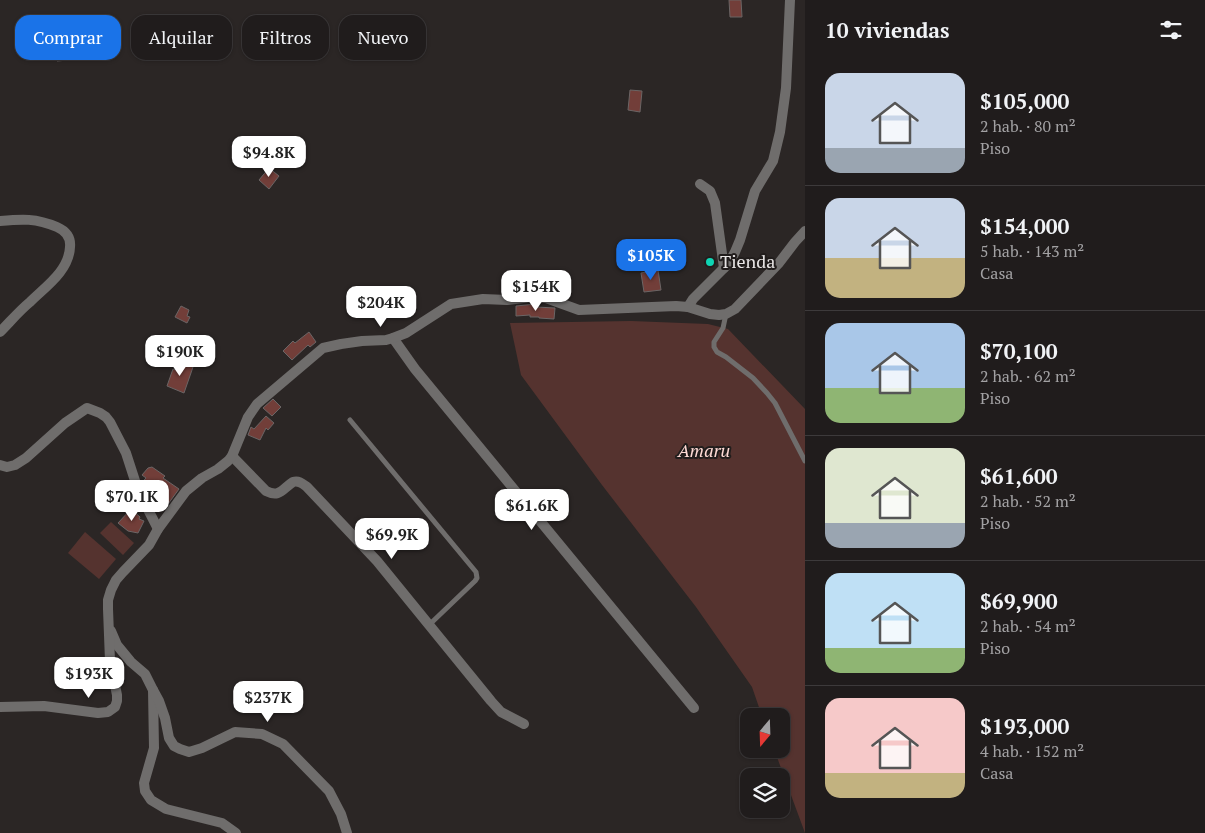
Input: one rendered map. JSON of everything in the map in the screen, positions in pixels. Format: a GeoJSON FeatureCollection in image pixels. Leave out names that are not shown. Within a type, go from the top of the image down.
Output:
{"type":"FeatureCollection","features":[{"type":"Feature","properties":{"kind":"street"},"geometry":{"type":"LineString","coordinates":[[688,307],[693,299],[729,263],[740,240],[755,191],[773,161],[780,132],[786,88],[790,0]]}},
{"type":"Feature","properties":{"kind":"street"},"geometry":{"type":"LineString","coordinates":[[700,184],[710,191],[715,203],[724,268]]}},
{"type":"Feature","properties":{"kind":"street"},"geometry":{"type":"LineString","coordinates":[[0,221],[41,220],[60,228],[68,236],[71,243],[70,254],[50,284],[29,302],[0,332]]}},
{"type":"Feature","properties":{"kind":"street"},"geometry":{"type":"LineString","coordinates":[[0,707],[44,706],[98,713],[108,712],[115,707],[117,701],[108,642],[108,600],[116,580],[149,545],[158,529],[186,491],[228,461],[232,456],[248,417],[257,404],[324,348],[348,343],[386,340],[406,332],[451,304],[482,298],[507,300],[531,297],[546,298],[579,310],[651,306],[688,307],[710,314],[726,314],[735,309],[766,277],[805,231]]}},
{"type":"Feature","properties":{"kind":"street"},"geometry":{"type":"LineString","coordinates":[[392,338],[415,370],[694,708]]}},
{"type":"Feature","properties":{"kind":"street"},"geometry":{"type":"LineString","coordinates":[[0,465],[15,465],[26,458],[75,416],[88,408],[92,409],[106,417],[110,422],[126,453],[143,501],[158,529]]}},
{"type":"Feature","properties":{"kind":"street"},"geometry":{"type":"LineString","coordinates":[[232,456],[271,494],[278,494],[293,482],[302,482],[377,561],[496,706],[502,712],[524,724]]}},
{"type":"Feature","properties":{"kind":"street"},"geometry":{"type":"LineString","coordinates":[[109,628],[117,645],[131,662],[145,674],[159,701],[169,738],[174,746],[189,752],[236,732],[262,734],[282,744],[329,791],[341,814],[347,833]]}},
{"type":"Feature","properties":{"kind":"street"},"geometry":{"type":"LineString","coordinates":[[153,690],[154,748],[144,783],[145,791],[151,800],[166,809],[222,823],[236,833]]}},
{"type":"Feature","properties":{"kind":"lane"},"geometry":{"type":"LineString","coordinates":[[726,314],[723,328],[714,342],[716,352],[740,368],[768,393],[805,461]]}},
{"type":"Feature","properties":{"kind":"lane"},"geometry":{"type":"LineString","coordinates":[[350,420],[476,572],[477,578],[475,581],[428,625]]}},
{"type":"Feature","properties":{"kind":"green space","name":"Amaru"},"geometry":{"type":"Polygon","coordinates":[[[631,321],[708,324],[728,329],[805,409],[805,833],[790,792],[790,768],[781,768],[777,758],[790,758],[790,708],[759,708],[752,687],[696,607],[602,485],[521,375],[510,323],[631,321]]]}},
{"type":"Feature","properties":{"kind":"green space"},"geometry":{"type":"Polygon","coordinates":[[[111,522],[134,543],[123,555],[100,533],[111,522]]]}},
{"type":"Feature","properties":{"kind":"green space"},"geometry":{"type":"Polygon","coordinates":[[[85,532],[116,559],[99,579],[68,553],[85,532]]]}},
{"type":"Feature","properties":{"kind":"building"},"geometry":{"type":"Polygon","coordinates":[[[729,0],[741,0],[742,17],[730,17],[729,0]]]}},
{"type":"Feature","properties":{"kind":"building"},"geometry":{"type":"Polygon","coordinates":[[[630,90],[642,91],[640,112],[628,110],[630,90]]]}},
{"type":"Feature","properties":{"kind":"building"},"geometry":{"type":"Polygon","coordinates":[[[269,168],[279,176],[269,189],[259,180],[269,168]]]}},
{"type":"Feature","properties":{"kind":"building"},"geometry":{"type":"Polygon","coordinates":[[[658,270],[661,290],[644,292],[641,273],[658,270]]]}},
{"type":"Feature","properties":{"kind":"building"},"geometry":{"type":"Polygon","coordinates":[[[536,304],[536,307],[555,308],[554,319],[530,317],[530,315],[516,316],[516,306],[536,304]]]}},
{"type":"Feature","properties":{"kind":"building"},"geometry":{"type":"Polygon","coordinates":[[[181,306],[189,310],[187,316],[190,317],[187,323],[175,317],[181,306]]]}},
{"type":"Feature","properties":{"kind":"building"},"geometry":{"type":"Polygon","coordinates":[[[309,332],[316,342],[310,347],[308,345],[292,360],[283,351],[293,341],[295,343],[309,332]]]}},
{"type":"Feature","properties":{"kind":"building"},"geometry":{"type":"Polygon","coordinates":[[[179,362],[193,367],[184,393],[167,386],[173,369],[176,370],[179,362]]]}},
{"type":"Feature","properties":{"kind":"building"},"geometry":{"type":"Polygon","coordinates":[[[273,399],[281,407],[272,416],[263,408],[273,399]]]}},
{"type":"Feature","properties":{"kind":"building"},"geometry":{"type":"Polygon","coordinates":[[[266,416],[274,423],[268,430],[266,428],[260,440],[248,435],[251,427],[254,429],[266,416]]]}},
{"type":"Feature","properties":{"kind":"building"},"geometry":{"type":"Polygon","coordinates":[[[152,467],[165,476],[163,478],[179,489],[168,504],[162,497],[165,489],[154,480],[149,486],[143,481],[146,478],[142,475],[148,468],[152,467]]]}},
{"type":"Feature","properties":{"kind":"building"},"geometry":{"type":"Polygon","coordinates":[[[131,509],[140,517],[139,519],[144,521],[138,533],[128,531],[118,523],[131,509]]]}},
{"type":"Feature","properties":{"kind":"place","name":"Tienda"},"geometry":{"type":"Point","coordinates":[710,262]}}]}
